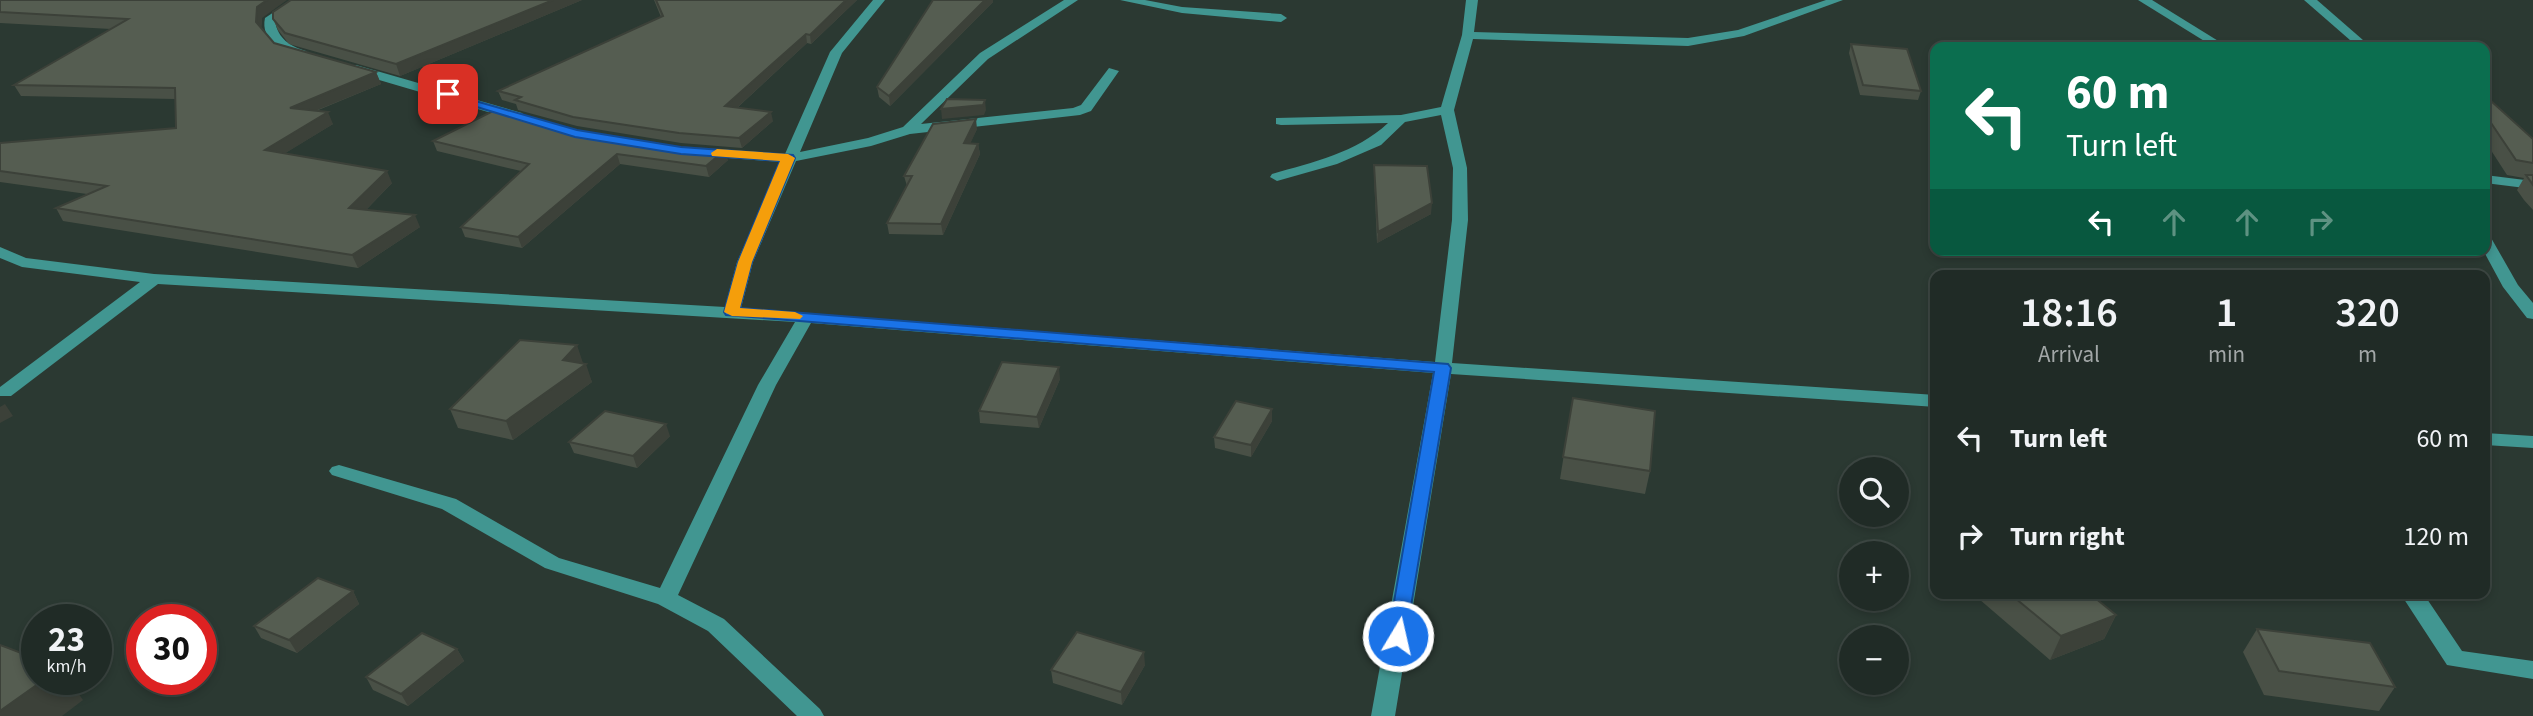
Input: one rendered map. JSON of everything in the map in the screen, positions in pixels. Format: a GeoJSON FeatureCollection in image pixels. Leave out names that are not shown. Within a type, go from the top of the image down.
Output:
{"type":"FeatureCollection","features":[{"type":"Feature","properties":{"kind":"street"},"geometry":{"type":"LineString","coordinates":[[300,0],[269,20],[269,31],[284,49],[322,59]]}},
{"type":"Feature","properties":{"kind":"street"},"geometry":{"type":"LineString","coordinates":[[732,312],[745,262],[836,52],[879,0]]}},
{"type":"Feature","properties":{"kind":"street"},"geometry":{"type":"LineString","coordinates":[[908,130],[985,56],[1072,0]]}},
{"type":"Feature","properties":{"kind":"street"},"geometry":{"type":"LineString","coordinates":[[1126,0],[1182,10],[1281,18]]}},
{"type":"Feature","properties":{"kind":"street"},"geometry":{"type":"LineString","coordinates":[[1382,716],[1443,368],[1460,220],[1460,168],[1447,110],[1468,36],[1472,0]]}},
{"type":"Feature","properties":{"kind":"street"},"geometry":{"type":"LineString","coordinates":[[1468,36],[1688,42],[1740,33],[1837,0]]}},
{"type":"Feature","properties":{"kind":"street"},"geometry":{"type":"LineString","coordinates":[[2144,0],[2214,42]]}},
{"type":"Feature","properties":{"kind":"street"},"geometry":{"type":"LineString","coordinates":[[2310,0],[2359,42]]}},
{"type":"Feature","properties":{"kind":"street"},"geometry":{"type":"LineString","coordinates":[[348,66],[528,120]]}},
{"type":"Feature","properties":{"kind":"street"},"geometry":{"type":"LineString","coordinates":[[681,150],[788,158],[871,142],[908,130],[1075,112],[1086,108],[1113,71]]}},
{"type":"Feature","properties":{"kind":"street"},"geometry":{"type":"LineString","coordinates":[[1281,121],[1401,120],[1447,110]]}},
{"type":"Feature","properties":{"kind":"street"},"geometry":{"type":"LineString","coordinates":[[1277,177],[1332,161],[1376,142],[1401,120]]}},
{"type":"Feature","properties":{"kind":"street"},"geometry":{"type":"LineString","coordinates":[[2490,179],[2533,185]]}},
{"type":"Feature","properties":{"kind":"street"},"geometry":{"type":"LineString","coordinates":[[2490,248],[2511,287],[2533,314]]}},
{"type":"Feature","properties":{"kind":"street"},"geometry":{"type":"LineString","coordinates":[[0,252],[22,262],[154,279],[806,317],[1443,368],[1930,401]]}},
{"type":"Feature","properties":{"kind":"street"},"geometry":{"type":"LineString","coordinates":[[5,392],[154,279]]}},
{"type":"Feature","properties":{"kind":"street"},"geometry":{"type":"LineString","coordinates":[[666,598],[767,386],[806,317]]}},
{"type":"Feature","properties":{"kind":"street"},"geometry":{"type":"LineString","coordinates":[[2490,439],[2533,442]]}},
{"type":"Feature","properties":{"kind":"street"},"geometry":{"type":"LineString","coordinates":[[339,471],[449,504],[552,563],[666,598],[716,625],[812,716]]}},
{"type":"Feature","properties":{"kind":"street"},"geometry":{"type":"LineString","coordinates":[[2416,599],[2455,659],[2533,670]]}},
{"type":"Feature","properties":{"kind":"building"},"geometry":{"type":"Polygon","coordinates":[[[0,0],[267,0],[257,7],[256,22],[274,43],[376,72],[290,108],[328,112],[265,150],[387,171],[349,208],[415,215],[352,255],[56,208],[107,186],[0,171],[0,143],[176,128],[175,88],[14,85],[128,19],[0,12],[0,0]]]}},
{"type":"Feature","properties":{"kind":"building"},"geometry":{"type":"Polygon","coordinates":[[[291,0],[553,0],[396,64],[285,33],[273,19],[273,12],[291,0]]]}},
{"type":"Feature","properties":{"kind":"building"},"geometry":{"type":"Polygon","coordinates":[[[656,0],[846,0],[810,35],[806,34],[725,106],[771,112],[739,138],[679,133],[573,117],[515,100],[521,97],[498,91],[663,16],[656,0]]]}},
{"type":"Feature","properties":{"kind":"building"},"geometry":{"type":"Polygon","coordinates":[[[933,0],[985,0],[889,96],[877,87],[933,0]]]}},
{"type":"Feature","properties":{"kind":"building"},"geometry":{"type":"Polygon","coordinates":[[[1851,44],[1907,49],[1921,91],[1863,85],[1851,44]]]}},
{"type":"Feature","properties":{"kind":"building"},"geometry":{"type":"Polygon","coordinates":[[[947,99],[985,100],[983,105],[941,109],[947,99]]]}},
{"type":"Feature","properties":{"kind":"building"},"geometry":{"type":"Polygon","coordinates":[[[2490,102],[2533,139],[2533,163],[2516,160],[2490,121],[2490,102]]]}},
{"type":"Feature","properties":{"kind":"building"},"geometry":{"type":"Polygon","coordinates":[[[497,109],[571,130],[678,147],[725,150],[706,166],[617,154],[518,237],[461,227],[529,164],[433,141],[497,109]]]}},
{"type":"Feature","properties":{"kind":"building"},"geometry":{"type":"Polygon","coordinates":[[[976,119],[964,143],[978,144],[941,224],[887,223],[912,176],[904,176],[933,124],[976,119]]]}},
{"type":"Feature","properties":{"kind":"building"},"geometry":{"type":"Polygon","coordinates":[[[1374,165],[1427,166],[1432,203],[1378,232],[1374,165]]]}},
{"type":"Feature","properties":{"kind":"building"},"geometry":{"type":"Polygon","coordinates":[[[2526,175],[2533,175],[2533,185],[2526,175]]]}},
{"type":"Feature","properties":{"kind":"building"},"geometry":{"type":"Polygon","coordinates":[[[520,340],[577,345],[563,360],[586,364],[506,421],[450,409],[520,340]]]}},
{"type":"Feature","properties":{"kind":"building"},"geometry":{"type":"Polygon","coordinates":[[[1002,362],[1059,367],[1037,417],[979,411],[1002,362]]]}},
{"type":"Feature","properties":{"kind":"building"},"geometry":{"type":"Polygon","coordinates":[[[1573,398],[1655,411],[1650,471],[1563,457],[1573,398]]]}},
{"type":"Feature","properties":{"kind":"building"},"geometry":{"type":"Polygon","coordinates":[[[1236,401],[1272,409],[1251,445],[1214,437],[1236,401]]]}},
{"type":"Feature","properties":{"kind":"building"},"geometry":{"type":"Polygon","coordinates":[[[605,411],[666,424],[633,456],[569,442],[605,411]]]}},
{"type":"Feature","properties":{"kind":"building"},"geometry":{"type":"Polygon","coordinates":[[[318,578],[353,591],[289,640],[254,626],[318,578]]]}},
{"type":"Feature","properties":{"kind":"building"},"geometry":{"type":"Polygon","coordinates":[[[2016,599],[2096,599],[2116,615],[2061,636],[2016,599]]]}},
{"type":"Feature","properties":{"kind":"building"},"geometry":{"type":"Polygon","coordinates":[[[2257,629],[2370,643],[2395,687],[2279,671],[2257,629]]]}},
{"type":"Feature","properties":{"kind":"building"},"geometry":{"type":"Polygon","coordinates":[[[1077,632],[1144,652],[1121,692],[1051,670],[1077,632]]]}},
{"type":"Feature","properties":{"kind":"building"},"geometry":{"type":"Polygon","coordinates":[[[422,633],[457,649],[401,694],[366,677],[422,633]]]}},
{"type":"Feature","properties":{"kind":"building"},"geometry":{"type":"Polygon","coordinates":[[[0,645],[21,653],[22,695],[0,711],[0,645]]]}},
{"type":"Feature","properties":{"kind":"slow traffic"},"geometry":{"type":"LineString","coordinates":[[717,153],[788,158],[745,262],[732,312],[795,316]]}},
{"type":"Feature","properties":{"kind":"route"},"geometry":{"type":"LineString","coordinates":[[448,94],[575,133],[681,150],[788,158],[745,262],[732,312],[1443,368],[1398,636]]}}]}
